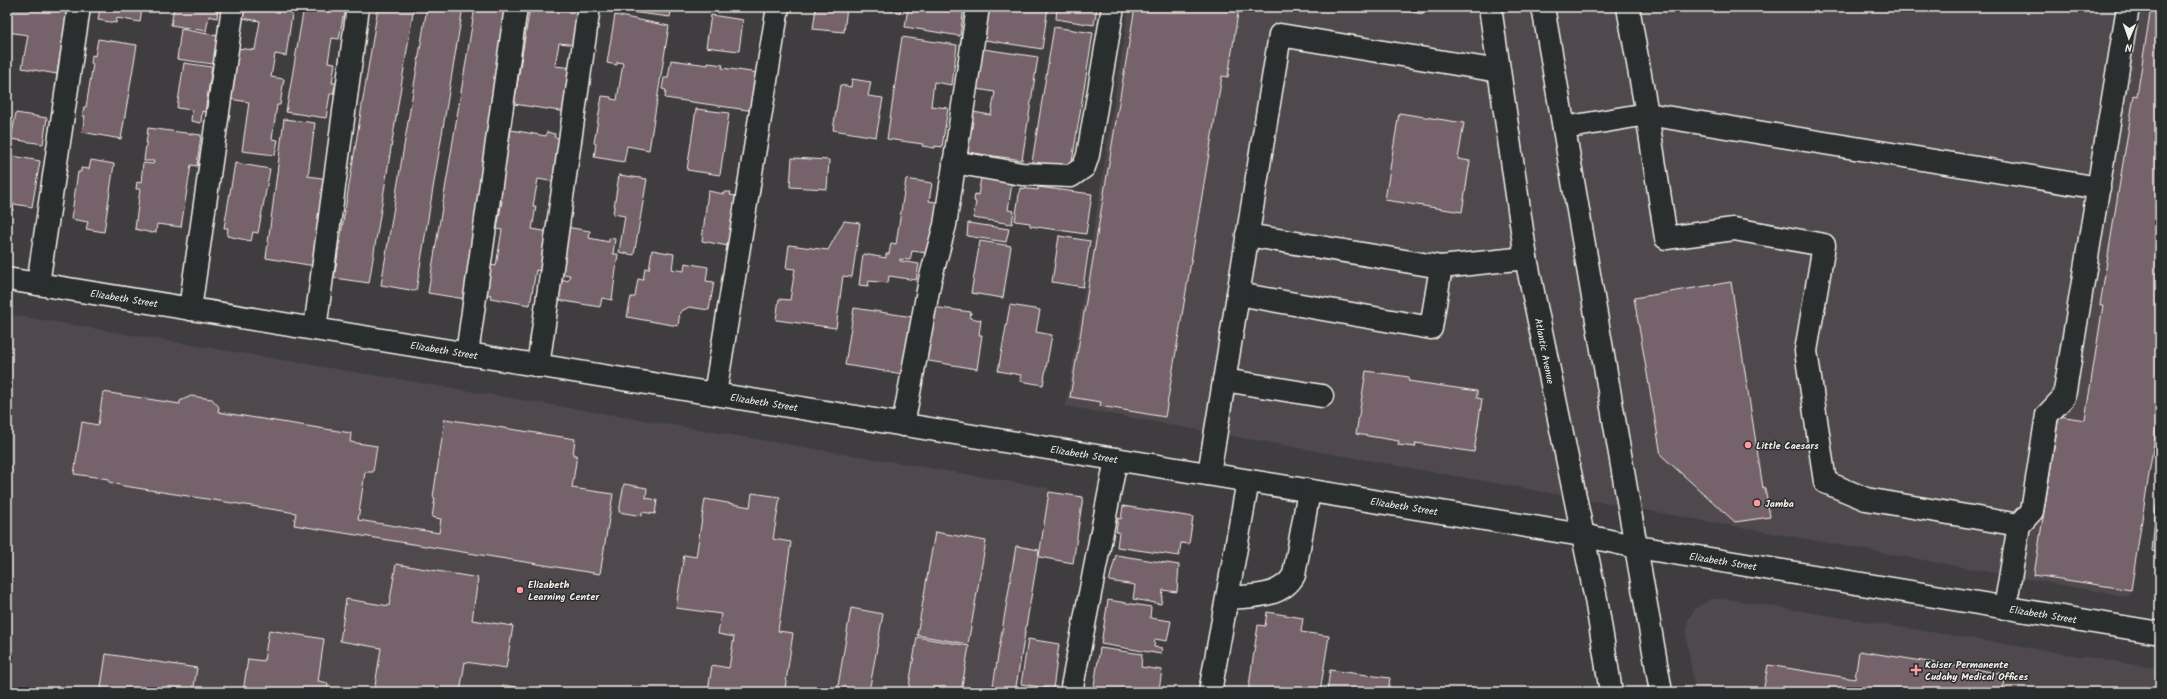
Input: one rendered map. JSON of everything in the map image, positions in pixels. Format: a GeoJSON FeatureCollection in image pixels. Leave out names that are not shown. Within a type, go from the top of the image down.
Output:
{"type":"FeatureCollection","features":[{"type":"Feature","properties":{"kind":"street"},"geometry":{"type":"LineString","coordinates":[[38,284],[79,7]]}},
{"type":"Feature","properties":{"kind":"street"},"geometry":{"type":"LineString","coordinates":[[190,309],[233,7]]}},
{"type":"Feature","properties":{"kind":"street"},"geometry":{"type":"LineString","coordinates":[[314,329],[358,7]]}},
{"type":"Feature","properties":{"kind":"street"},"geometry":{"type":"LineString","coordinates":[[467,354],[516,7]]}},
{"type":"Feature","properties":{"kind":"street"},"geometry":{"type":"LineString","coordinates":[[538,366],[589,7]]}},
{"type":"Feature","properties":{"kind":"street"},"geometry":{"type":"LineString","coordinates":[[714,394],[778,7]]}},
{"type":"Feature","properties":{"kind":"street"},"geometry":{"type":"LineString","coordinates":[[903,425],[930,280],[945,225],[978,7]]}},
{"type":"Feature","properties":{"kind":"street"},"geometry":{"type":"LineString","coordinates":[[954,162],[1022,174],[1072,176],[1084,167],[1088,155],[1113,7]]}},
{"type":"Feature","properties":{"kind":"street","name":"Atlantic Avenue"},"geometry":{"type":"LineString","coordinates":[[1490,7],[1526,258],[1596,599],[1611,692]]}},
{"type":"Feature","properties":{"kind":"street"},"geometry":{"type":"LineString","coordinates":[[1543,7],[1661,692]]}},
{"type":"Feature","properties":{"kind":"street"},"geometry":{"type":"LineString","coordinates":[[1628,7],[1647,114],[1666,238],[1734,229],[1824,245],[1806,351],[1825,482],[1866,499],[2019,525]]}},
{"type":"Feature","properties":{"kind":"street"},"geometry":{"type":"LineString","coordinates":[[2005,608],[2019,525],[2032,511],[2047,415],[2064,397],[2128,7]]}},
{"type":"Feature","properties":{"kind":"street"},"geometry":{"type":"LineString","coordinates":[[1209,474],[1280,35],[1499,71]]}},
{"type":"Feature","properties":{"kind":"street"},"geometry":{"type":"LineString","coordinates":[[1564,128],[1647,114],[2099,188]]}},
{"type":"Feature","properties":{"kind":"street"},"geometry":{"type":"LineString","coordinates":[[1247,235],[1441,267],[1526,258]]}},
{"type":"Feature","properties":{"kind":"street"},"geometry":{"type":"LineString","coordinates":[[1238,294],[1431,328],[1441,267]]}},
{"type":"Feature","properties":{"kind":"street","name":"Elizabeth Street"},"geometry":{"type":"LineString","coordinates":[[7,279],[1582,535],[1636,547],[2160,633]]}},
{"type":"Feature","properties":{"kind":"street"},"geometry":{"type":"LineString","coordinates":[[1224,380],[1322,396]]}},
{"type":"Feature","properties":{"kind":"street"},"geometry":{"type":"LineString","coordinates":[[1071,692],[1116,459]]}},
{"type":"Feature","properties":{"kind":"street"},"geometry":{"type":"LineString","coordinates":[[1210,692],[1248,481]]}},
{"type":"Feature","properties":{"kind":"street"},"geometry":{"type":"LineString","coordinates":[[1228,598],[1263,595],[1289,584],[1294,575],[1309,491]]}},
{"type":"Feature","properties":{"kind":"shaded area"},"geometry":{"type":"Polygon","coordinates":[[[1129,7],[2160,7],[2160,404],[2129,597],[1066,406],[1129,7]]]}},
{"type":"Feature","properties":{"kind":"shaded area","name":"Elizabeth Learning Center"},"geometry":{"type":"Polygon","coordinates":[[[7,314],[1049,488],[1017,692],[7,692],[7,314]]]}},
{"type":"Feature","properties":{"kind":"shaded area"},"geometry":{"type":"Polygon","coordinates":[[[1711,599],[1727,599],[2160,669],[2160,692],[1695,692],[1686,635],[1688,620],[1696,608],[1711,599]]]}},
{"type":"Feature","properties":{"kind":"building"},"geometry":{"type":"Polygon","coordinates":[[[10,7],[68,7],[57,74],[22,68],[28,35],[7,32],[10,7]]]}},
{"type":"Feature","properties":{"kind":"building"},"geometry":{"type":"Polygon","coordinates":[[[100,7],[142,7],[140,22],[117,18],[116,23],[98,20],[100,7]]]}},
{"type":"Feature","properties":{"kind":"building"},"geometry":{"type":"Polygon","coordinates":[[[174,7],[218,7],[217,18],[209,16],[206,31],[171,25],[174,7]]]}},
{"type":"Feature","properties":{"kind":"building"},"geometry":{"type":"Polygon","coordinates":[[[238,7],[293,7],[286,56],[275,54],[271,77],[284,79],[280,105],[277,105],[272,139],[278,140],[275,155],[242,151],[249,102],[229,99],[237,48],[255,50],[260,21],[236,17],[238,7]]]}},
{"type":"Feature","properties":{"kind":"building"},"geometry":{"type":"Polygon","coordinates":[[[304,7],[347,8],[346,18],[343,17],[339,39],[332,38],[328,62],[335,63],[332,83],[336,83],[333,94],[330,94],[326,118],[286,112],[304,7]]]}},
{"type":"Feature","properties":{"kind":"building"},"geometry":{"type":"Polygon","coordinates":[[[378,7],[414,7],[369,283],[334,278],[378,7]]]}},
{"type":"Feature","properties":{"kind":"building"},"geometry":{"type":"Polygon","coordinates":[[[427,7],[463,7],[416,291],[381,285],[427,7]]]}},
{"type":"Feature","properties":{"kind":"building"},"geometry":{"type":"Polygon","coordinates":[[[475,7],[512,7],[465,299],[428,293],[475,7]]]}},
{"type":"Feature","properties":{"kind":"building"},"geometry":{"type":"Polygon","coordinates":[[[530,7],[584,7],[578,45],[559,43],[555,66],[573,68],[566,112],[514,104],[530,7]]]}},
{"type":"Feature","properties":{"kind":"building"},"geometry":{"type":"Polygon","coordinates":[[[616,7],[672,7],[670,17],[615,10],[616,7]]]}},
{"type":"Feature","properties":{"kind":"building"},"geometry":{"type":"Polygon","coordinates":[[[816,7],[847,7],[844,32],[813,29],[816,7]]]}},
{"type":"Feature","properties":{"kind":"building"},"geometry":{"type":"Polygon","coordinates":[[[872,7],[901,7],[900,12],[872,7]]]}},
{"type":"Feature","properties":{"kind":"building"},"geometry":{"type":"Polygon","coordinates":[[[908,7],[964,7],[960,36],[905,27],[908,7]]]}},
{"type":"Feature","properties":{"kind":"building"},"geometry":{"type":"Polygon","coordinates":[[[989,7],[1048,7],[1042,49],[985,40],[989,7]]]}},
{"type":"Feature","properties":{"kind":"building"},"geometry":{"type":"Polygon","coordinates":[[[1057,7],[1097,7],[1094,25],[1056,19],[1057,7]]]}},
{"type":"Feature","properties":{"kind":"building"},"geometry":{"type":"Polygon","coordinates":[[[1135,7],[1239,7],[1228,77],[1222,76],[1165,417],[1100,406],[1101,402],[1070,397],[1135,7]]]}},
{"type":"Feature","properties":{"kind":"building"},"geometry":{"type":"Polygon","coordinates":[[[1381,7],[1424,7],[1423,14],[1381,7]]]}},
{"type":"Feature","properties":{"kind":"building"},"geometry":{"type":"Polygon","coordinates":[[[2151,7],[2160,7],[2160,404],[2131,590],[2034,575],[2059,416],[2085,420],[2103,305],[2100,305],[2134,95],[2137,96],[2151,7]]]}},
{"type":"Feature","properties":{"kind":"building"},"geometry":{"type":"Polygon","coordinates":[[[615,15],[669,26],[649,150],[627,146],[624,162],[594,157],[596,144],[594,143],[602,96],[611,97],[611,99],[617,100],[623,63],[617,62],[617,65],[607,63],[615,15]]]}},
{"type":"Feature","properties":{"kind":"building"},"geometry":{"type":"Polygon","coordinates":[[[711,15],[743,20],[739,51],[706,47],[711,15]]]}},
{"type":"Feature","properties":{"kind":"building"},"geometry":{"type":"Polygon","coordinates":[[[1054,27],[1093,33],[1071,168],[1032,162],[1054,27]]]}},
{"type":"Feature","properties":{"kind":"building"},"geometry":{"type":"Polygon","coordinates":[[[181,29],[218,36],[213,64],[177,59],[181,29]]]}},
{"type":"Feature","properties":{"kind":"building"},"geometry":{"type":"Polygon","coordinates":[[[902,37],[957,45],[952,85],[934,82],[931,106],[948,108],[942,147],[935,146],[935,148],[922,146],[923,144],[887,139],[902,37]]]}},
{"type":"Feature","properties":{"kind":"building"},"geometry":{"type":"Polygon","coordinates":[[[98,39],[137,45],[121,139],[82,132],[85,116],[82,116],[84,107],[86,107],[93,64],[91,63],[92,55],[95,56],[98,39]]]}},
{"type":"Feature","properties":{"kind":"building"},"geometry":{"type":"Polygon","coordinates":[[[983,49],[1038,57],[1022,160],[967,152],[973,112],[991,115],[995,92],[977,89],[983,49]]]}},
{"type":"Feature","properties":{"kind":"building"},"geometry":{"type":"Polygon","coordinates":[[[671,60],[708,65],[708,63],[723,65],[722,68],[759,73],[754,111],[665,98],[666,90],[662,89],[664,78],[668,78],[671,60]]]}},
{"type":"Feature","properties":{"kind":"building"},"geometry":{"type":"Polygon","coordinates":[[[184,63],[212,67],[205,112],[202,111],[201,123],[191,121],[192,110],[177,108],[184,63]]]}},
{"type":"Feature","properties":{"kind":"building"},"geometry":{"type":"Polygon","coordinates":[[[852,79],[871,82],[868,96],[883,98],[876,137],[833,130],[840,85],[851,87],[852,79]]]}},
{"type":"Feature","properties":{"kind":"building"},"geometry":{"type":"Polygon","coordinates":[[[696,109],[729,113],[720,175],[687,170],[696,109]]]}},
{"type":"Feature","properties":{"kind":"building"},"geometry":{"type":"Polygon","coordinates":[[[16,113],[47,118],[43,144],[11,139],[16,113]]]}},
{"type":"Feature","properties":{"kind":"building"},"geometry":{"type":"Polygon","coordinates":[[[1399,113],[1464,123],[1458,159],[1470,161],[1462,212],[1385,200],[1399,113]]]}},
{"type":"Feature","properties":{"kind":"building"},"geometry":{"type":"Polygon","coordinates":[[[284,119],[315,123],[308,176],[328,179],[315,266],[266,258],[284,119]]]}},
{"type":"Feature","properties":{"kind":"building"},"geometry":{"type":"Polygon","coordinates":[[[148,128],[201,135],[197,166],[191,165],[181,227],[157,224],[156,232],[152,233],[135,229],[140,189],[136,189],[137,182],[141,183],[143,163],[153,164],[154,161],[144,161],[148,128]]]}},
{"type":"Feature","properties":{"kind":"building"},"geometry":{"type":"Polygon","coordinates":[[[511,130],[546,136],[547,132],[555,134],[554,137],[563,139],[556,182],[538,179],[533,206],[536,206],[532,229],[549,232],[542,271],[536,270],[530,305],[490,298],[491,295],[480,293],[485,264],[496,266],[502,230],[497,229],[502,201],[499,200],[511,130]]]}},
{"type":"Feature","properties":{"kind":"building"},"geometry":{"type":"Polygon","coordinates":[[[7,155],[40,161],[32,207],[14,204],[13,210],[7,209],[7,155]]]}},
{"type":"Feature","properties":{"kind":"building"},"geometry":{"type":"Polygon","coordinates":[[[792,158],[829,160],[827,189],[790,187],[792,158]]]}},
{"type":"Feature","properties":{"kind":"building"},"geometry":{"type":"Polygon","coordinates":[[[91,160],[114,164],[104,232],[86,229],[88,222],[71,219],[78,172],[81,172],[81,168],[89,169],[91,160]]]}},
{"type":"Feature","properties":{"kind":"building"},"geometry":{"type":"Polygon","coordinates":[[[235,163],[270,169],[258,233],[253,232],[251,241],[227,236],[228,228],[224,228],[235,163]]]}},
{"type":"Feature","properties":{"kind":"building"},"geometry":{"type":"Polygon","coordinates":[[[619,175],[647,179],[634,255],[619,252],[625,216],[613,214],[619,175]]]}},
{"type":"Feature","properties":{"kind":"building"},"geometry":{"type":"Polygon","coordinates":[[[981,178],[1012,183],[1008,210],[1014,211],[1012,224],[973,218],[976,202],[974,201],[975,194],[978,195],[981,178]]]}},
{"type":"Feature","properties":{"kind":"building"},"geometry":{"type":"Polygon","coordinates":[[[906,179],[932,183],[929,201],[942,203],[935,254],[912,251],[910,260],[900,259],[900,261],[919,264],[916,280],[889,276],[888,283],[869,281],[868,286],[859,285],[863,254],[886,258],[886,254],[889,254],[891,243],[896,244],[906,179]]]}},
{"type":"Feature","properties":{"kind":"building"},"geometry":{"type":"Polygon","coordinates":[[[1038,187],[1092,194],[1086,234],[1030,226],[1030,223],[1015,221],[1020,188],[1038,190],[1038,187]]]}},
{"type":"Feature","properties":{"kind":"building"},"geometry":{"type":"Polygon","coordinates":[[[708,191],[724,194],[724,192],[731,192],[730,195],[742,197],[733,247],[702,241],[708,191]]]}},
{"type":"Feature","properties":{"kind":"building"},"geometry":{"type":"Polygon","coordinates":[[[844,221],[860,223],[852,277],[843,276],[836,328],[776,320],[779,299],[790,300],[795,269],[786,268],[789,245],[828,250],[844,221]]]}},
{"type":"Feature","properties":{"kind":"building"},"geometry":{"type":"Polygon","coordinates":[[[968,223],[1009,229],[1006,242],[967,236],[968,223]]]}},
{"type":"Feature","properties":{"kind":"building"},"geometry":{"type":"Polygon","coordinates":[[[566,227],[590,231],[589,238],[609,242],[609,238],[615,239],[613,254],[618,254],[612,300],[602,298],[600,307],[558,300],[562,279],[568,281],[570,275],[558,274],[566,227]]]}},
{"type":"Feature","properties":{"kind":"building"},"geometry":{"type":"Polygon","coordinates":[[[1059,236],[1090,241],[1083,287],[1052,282],[1059,236]]]}},
{"type":"Feature","properties":{"kind":"building"},"geometry":{"type":"Polygon","coordinates":[[[980,241],[1011,246],[1003,298],[971,293],[980,241]]]}},
{"type":"Feature","properties":{"kind":"building"},"geometry":{"type":"Polygon","coordinates":[[[652,250],[674,254],[672,269],[684,271],[685,263],[708,267],[706,281],[714,282],[709,310],[689,307],[680,312],[678,326],[627,317],[631,297],[635,297],[638,279],[643,280],[645,268],[649,269],[652,250]]]}},
{"type":"Feature","properties":{"kind":"building"},"geometry":{"type":"Polygon","coordinates":[[[1731,282],[1763,488],[1765,487],[1770,517],[1735,522],[1661,455],[1634,298],[1731,282]]]}},
{"type":"Feature","properties":{"kind":"building"},"geometry":{"type":"Polygon","coordinates":[[[1010,305],[1040,310],[1036,332],[1052,335],[1043,385],[1020,381],[1021,375],[998,371],[1010,305]]]}},
{"type":"Feature","properties":{"kind":"building"},"geometry":{"type":"Polygon","coordinates":[[[932,307],[971,312],[970,318],[981,320],[979,335],[982,335],[977,369],[923,360],[932,307]]]}},
{"type":"Feature","properties":{"kind":"building"},"geometry":{"type":"Polygon","coordinates":[[[854,308],[913,317],[903,374],[845,365],[854,308]]]}},
{"type":"Feature","properties":{"kind":"building"},"geometry":{"type":"Polygon","coordinates":[[[1366,371],[1409,377],[1408,381],[1477,391],[1477,398],[1482,399],[1474,452],[1416,443],[1415,447],[1398,445],[1399,441],[1356,434],[1366,371]]]}},
{"type":"Feature","properties":{"kind":"building"},"geometry":{"type":"Polygon","coordinates":[[[103,392],[180,404],[180,401],[191,396],[212,399],[219,407],[218,412],[351,433],[350,442],[377,446],[373,472],[365,472],[358,520],[439,533],[441,519],[432,517],[435,498],[433,497],[445,419],[575,439],[573,455],[577,455],[572,488],[613,494],[600,574],[294,525],[296,513],[124,486],[109,482],[109,479],[74,474],[82,422],[98,425],[103,392]]]}},
{"type":"Feature","properties":{"kind":"building"},"geometry":{"type":"Polygon","coordinates":[[[624,484],[647,488],[646,498],[657,500],[655,514],[642,512],[642,516],[619,512],[624,484]]]}},
{"type":"Feature","properties":{"kind":"building"},"geometry":{"type":"Polygon","coordinates":[[[1049,492],[1083,497],[1073,563],[1039,557],[1049,492]]]}},
{"type":"Feature","properties":{"kind":"building"},"geometry":{"type":"Polygon","coordinates":[[[752,493],[780,497],[773,539],[791,542],[778,631],[793,633],[785,689],[795,690],[795,692],[708,692],[712,665],[729,668],[734,637],[718,634],[721,614],[676,608],[684,555],[696,557],[705,499],[750,507],[752,493]]]}},
{"type":"Feature","properties":{"kind":"building"},"geometry":{"type":"Polygon","coordinates":[[[1123,506],[1193,517],[1189,544],[1181,543],[1179,556],[1117,547],[1119,532],[1116,532],[1118,518],[1121,519],[1123,506]]]}},
{"type":"Feature","properties":{"kind":"building"},"geometry":{"type":"Polygon","coordinates":[[[2156,506],[2160,506],[2160,553],[2152,551],[2156,506]]]}},
{"type":"Feature","properties":{"kind":"building"},"geometry":{"type":"Polygon","coordinates":[[[935,532],[986,541],[968,644],[917,635],[935,532]]]}},
{"type":"Feature","properties":{"kind":"building"},"geometry":{"type":"Polygon","coordinates":[[[1016,546],[1039,550],[1015,692],[992,692],[1016,546]]]}},
{"type":"Feature","properties":{"kind":"building"},"geometry":{"type":"Polygon","coordinates":[[[1116,555],[1179,565],[1177,592],[1163,590],[1161,604],[1133,599],[1135,585],[1109,581],[1116,555]]]}},
{"type":"Feature","properties":{"kind":"building"},"geometry":{"type":"Polygon","coordinates":[[[396,564],[478,578],[472,620],[513,626],[506,668],[465,662],[460,692],[374,692],[381,648],[340,641],[346,599],[389,606],[396,564]]]}},
{"type":"Feature","properties":{"kind":"building"},"geometry":{"type":"Polygon","coordinates":[[[1108,600],[1151,607],[1150,618],[1171,621],[1167,641],[1155,639],[1154,647],[1162,648],[1161,654],[1101,644],[1108,600]]]}},
{"type":"Feature","properties":{"kind":"building"},"geometry":{"type":"Polygon","coordinates":[[[851,608],[883,614],[869,692],[837,692],[851,608]]]}},
{"type":"Feature","properties":{"kind":"building"},"geometry":{"type":"Polygon","coordinates":[[[1267,612],[1303,618],[1301,632],[1329,636],[1320,692],[1248,692],[1258,625],[1265,626],[1267,612]]]}},
{"type":"Feature","properties":{"kind":"building"},"geometry":{"type":"Polygon","coordinates":[[[269,630],[324,639],[318,681],[328,683],[327,692],[243,692],[248,659],[264,661],[269,630]]]}},
{"type":"Feature","properties":{"kind":"building"},"geometry":{"type":"Polygon","coordinates":[[[917,637],[969,646],[961,692],[908,692],[917,637]]]}},
{"type":"Feature","properties":{"kind":"building"},"geometry":{"type":"Polygon","coordinates":[[[1028,639],[1059,644],[1053,689],[1021,684],[1028,639]]]}},
{"type":"Feature","properties":{"kind":"building"},"geometry":{"type":"Polygon","coordinates":[[[1100,648],[1142,654],[1141,667],[1162,670],[1159,690],[1152,689],[1152,692],[1093,692],[1100,648]]]}},
{"type":"Feature","properties":{"kind":"building","name":"Kaiser Permanente Cudahy Medical Offices"},"geometry":{"type":"Polygon","coordinates":[[[1859,651],[2005,674],[2002,692],[1763,692],[1768,665],[1855,679],[1859,651]]]}},
{"type":"Feature","properties":{"kind":"building"},"geometry":{"type":"Polygon","coordinates":[[[106,654],[197,668],[193,692],[129,692],[101,688],[106,654]]]}},
{"type":"Feature","properties":{"kind":"building"},"geometry":{"type":"Polygon","coordinates":[[[1330,670],[1390,678],[1388,692],[1327,692],[1330,670]]]}},
{"type":"Feature","properties":{"kind":"building"},"geometry":{"type":"Polygon","coordinates":[[[503,685],[546,692],[502,692],[503,685]]]}},
{"type":"Feature","properties":{"kind":"place","name":"Little Caesars"},"geometry":{"type":"Point","coordinates":[1748,445]}},
{"type":"Feature","properties":{"kind":"place","name":"Jamba"},"geometry":{"type":"Point","coordinates":[1757,503]}},
{"type":"Feature","properties":{"kind":"place","name":"Elizabeth Learning Center"},"geometry":{"type":"Point","coordinates":[520,590]}},
{"type":"Feature","properties":{"kind":"place","name":"Kaiser Permanente Cudahy Medical Offices"},"geometry":{"type":"Point","coordinates":[1916,670]}}]}
